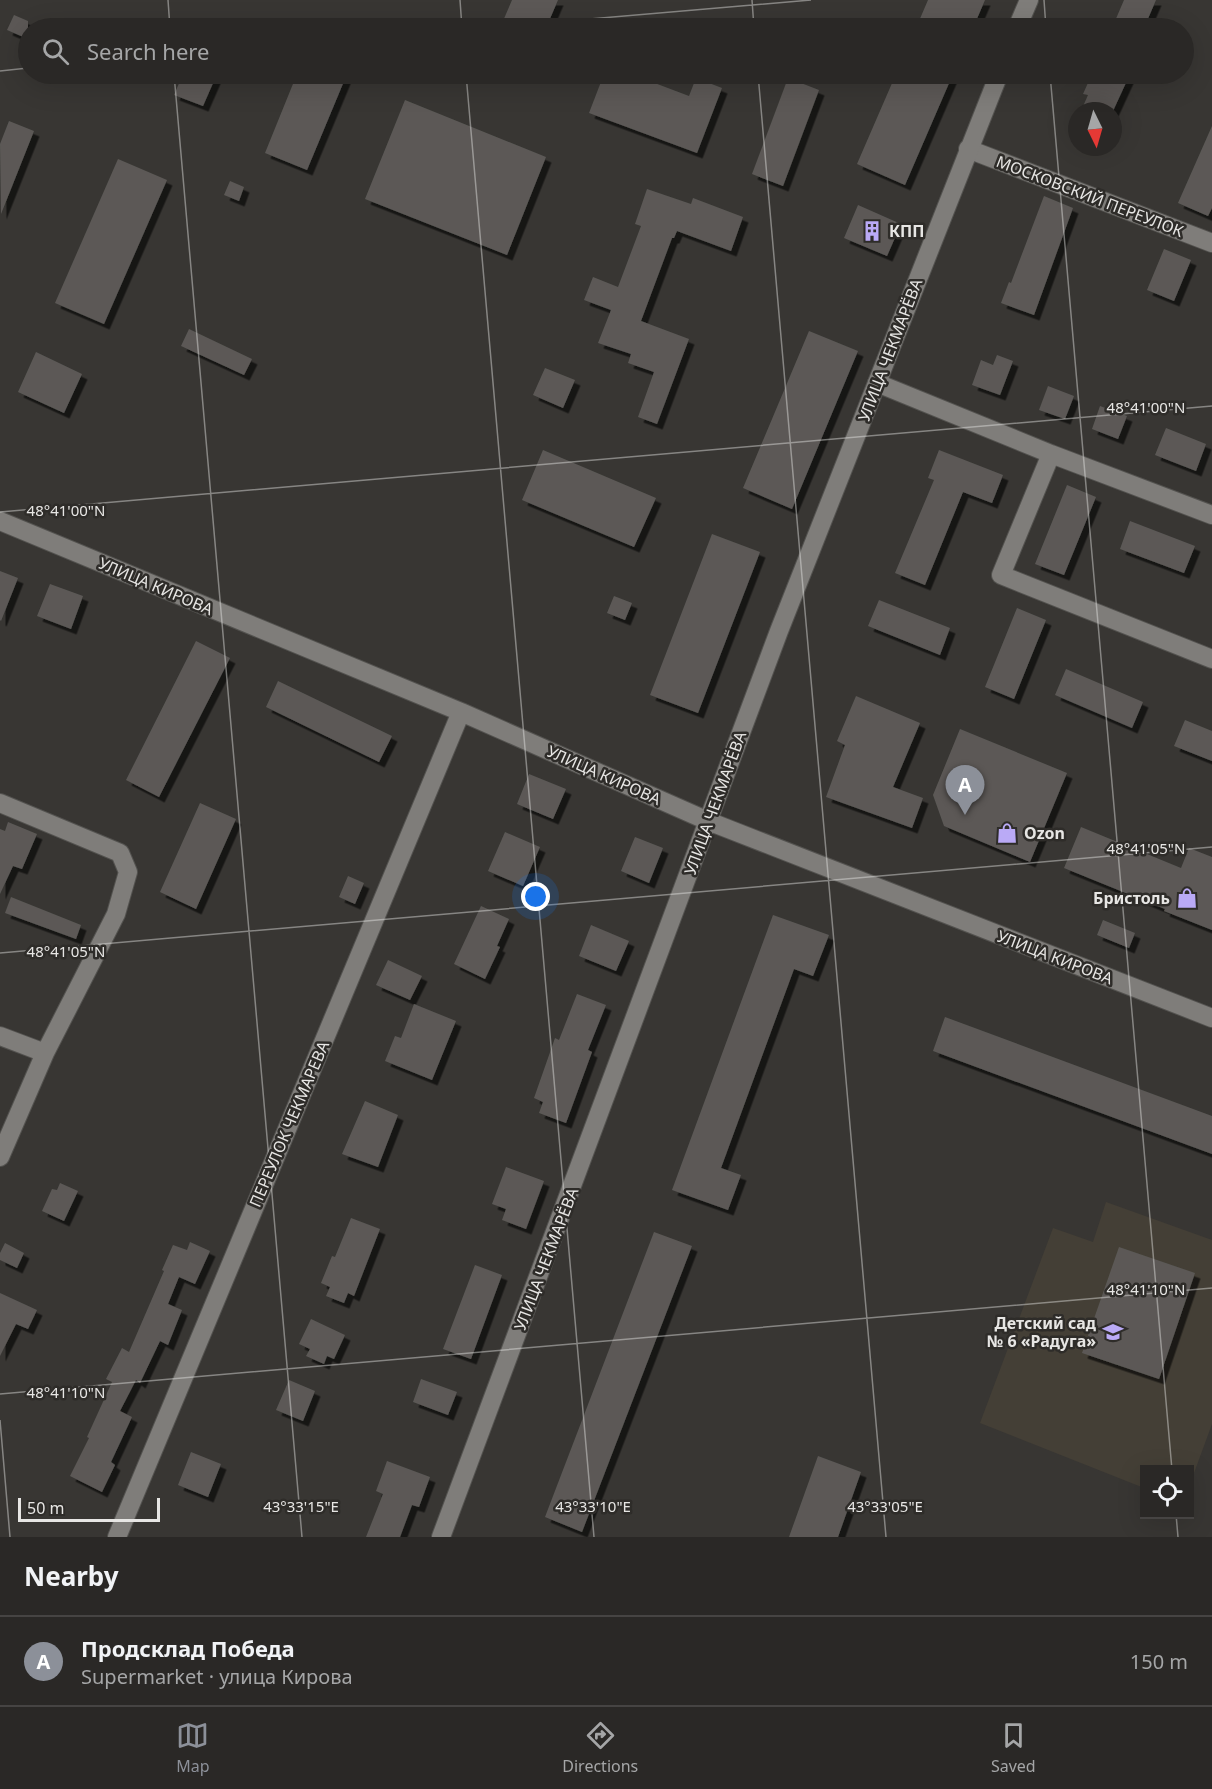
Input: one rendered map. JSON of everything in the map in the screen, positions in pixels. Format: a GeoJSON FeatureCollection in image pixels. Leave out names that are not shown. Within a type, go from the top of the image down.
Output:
{"type":"FeatureCollection","features":[{"type":"Feature","properties":{"kind":"street"},"geometry":{"type":"LineString","coordinates":[[1021,18],[1029,0]]}},
{"type":"Feature","properties":{"kind":"street","name":"УЛИЦА ЧЕКМАРЁВА"},"geometry":{"type":"LineString","coordinates":[[441,1537],[779,631],[995,84]]}},
{"type":"Feature","properties":{"kind":"street","name":"МОСКОВСКИЙ ПЕРЕУЛОК"},"geometry":{"type":"LineString","coordinates":[[968,149],[1212,243]]}},
{"type":"Feature","properties":{"kind":"street"},"geometry":{"type":"LineString","coordinates":[[877,383],[1052,454],[1212,515]]}},
{"type":"Feature","properties":{"kind":"street"},"geometry":{"type":"LineString","coordinates":[[1052,454],[1001,575],[1212,659]]}},
{"type":"Feature","properties":{"kind":"street","name":"УЛИЦА КИРОВА"},"geometry":{"type":"LineString","coordinates":[[0,521],[461,712],[708,820],[1212,1018]]}},
{"type":"Feature","properties":{"kind":"street","name":"ПЕРЕУЛОК ЧЕКМАРЕВА"},"geometry":{"type":"LineString","coordinates":[[117,1537],[461,712]]}},
{"type":"Feature","properties":{"kind":"street"},"geometry":{"type":"LineString","coordinates":[[0,803],[120,853],[128,872],[116,914],[45,1053],[0,1157]]}},
{"type":"Feature","properties":{"kind":"street"},"geometry":{"type":"LineString","coordinates":[[0,1036],[45,1053]]}},
{"type":"Feature","properties":{"kind":"shaded area","name":"Детский сад № 6 «Радуга»"},"geometry":{"type":"Polygon","coordinates":[[[1106,1202],[1212,1240],[1212,1424],[1194,1473],[1194,1465],[1140,1465],[1140,1486],[980,1423],[1053,1228],[1093,1242],[1106,1202]]]}},
{"type":"Feature","properties":{"kind":"building"},"geometry":{"type":"Polygon","coordinates":[[[512,0],[558,0],[550,18],[504,18],[512,0]]]}},
{"type":"Feature","properties":{"kind":"building"},"geometry":{"type":"Polygon","coordinates":[[[928,0],[985,0],[977,18],[920,18],[928,0]]]}},
{"type":"Feature","properties":{"kind":"building"},"geometry":{"type":"Polygon","coordinates":[[[1124,0],[1156,0],[1148,18],[1116,18],[1124,0]]]}},
{"type":"Feature","properties":{"kind":"building"},"geometry":{"type":"Polygon","coordinates":[[[14,15],[21,18],[18,18],[18,35],[7,30],[14,15]]]}},
{"type":"Feature","properties":{"kind":"building"},"geometry":{"type":"Polygon","coordinates":[[[179,84],[213,84],[203,106],[174,95],[179,84]]]}},
{"type":"Feature","properties":{"kind":"building"},"geometry":{"type":"Polygon","coordinates":[[[293,84],[343,84],[307,170],[265,153],[293,84]]]}},
{"type":"Feature","properties":{"kind":"building"},"geometry":{"type":"Polygon","coordinates":[[[600,84],[657,84],[689,96],[694,84],[712,84],[722,88],[697,153],[589,113],[600,84]]]}},
{"type":"Feature","properties":{"kind":"building"},"geometry":{"type":"Polygon","coordinates":[[[786,84],[804,84],[819,90],[783,186],[752,174],[786,84]]]}},
{"type":"Feature","properties":{"kind":"building"},"geometry":{"type":"Polygon","coordinates":[[[892,84],[949,84],[905,185],[857,164],[892,84]]]}},
{"type":"Feature","properties":{"kind":"building"},"geometry":{"type":"Polygon","coordinates":[[[1088,84],[1125,84],[1117,102],[1085,102],[1088,95],[1083,94],[1088,84]]]}},
{"type":"Feature","properties":{"kind":"building"},"geometry":{"type":"Polygon","coordinates":[[[405,100],[546,157],[507,255],[365,199],[405,100]]]}},
{"type":"Feature","properties":{"kind":"building"},"geometry":{"type":"Polygon","coordinates":[[[9,121],[34,131],[1,214],[0,144],[9,121]]]}},
{"type":"Feature","properties":{"kind":"building"},"geometry":{"type":"Polygon","coordinates":[[[1212,126],[1212,208],[1208,216],[1178,203],[1212,126]]]}},
{"type":"Feature","properties":{"kind":"building"},"geometry":{"type":"Polygon","coordinates":[[[118,159],[167,180],[104,324],[55,303],[118,159]]]}},
{"type":"Feature","properties":{"kind":"building"},"geometry":{"type":"Polygon","coordinates":[[[230,181],[244,187],[239,201],[224,195],[230,181]]]}},
{"type":"Feature","properties":{"kind":"building"},"geometry":{"type":"Polygon","coordinates":[[[647,189],[691,204],[693,198],[743,217],[731,251],[677,231],[672,238],[641,321],[689,339],[657,424],[638,417],[654,372],[628,363],[631,354],[598,343],[611,310],[584,300],[593,277],[618,287],[641,226],[635,224],[647,189]]]}},
{"type":"Feature","properties":{"kind":"building"},"geometry":{"type":"Polygon","coordinates":[[[1044,196],[1073,208],[1034,315],[1001,303],[1009,282],[1011,283],[1044,196]]]}},
{"type":"Feature","properties":{"kind":"building","name":"КПП"},"geometry":{"type":"Polygon","coordinates":[[[858,205],[901,224],[887,256],[844,238],[858,205]]]}},
{"type":"Feature","properties":{"kind":"building"},"geometry":{"type":"Polygon","coordinates":[[[1164,249],[1191,260],[1174,301],[1147,290],[1164,249]]]}},
{"type":"Feature","properties":{"kind":"building"},"geometry":{"type":"Polygon","coordinates":[[[189,329],[252,359],[244,375],[181,346],[189,329]]]}},
{"type":"Feature","properties":{"kind":"building"},"geometry":{"type":"Polygon","coordinates":[[[809,331],[858,351],[792,509],[743,488],[809,331]]]}},
{"type":"Feature","properties":{"kind":"building"},"geometry":{"type":"Polygon","coordinates":[[[36,352],[82,374],[64,413],[18,392],[36,352]]]}},
{"type":"Feature","properties":{"kind":"building"},"geometry":{"type":"Polygon","coordinates":[[[997,355],[1013,361],[1000,395],[972,385],[981,360],[993,365],[997,355]]]}},
{"type":"Feature","properties":{"kind":"building"},"geometry":{"type":"Polygon","coordinates":[[[545,368],[575,380],[563,408],[533,395],[545,368]]]}},
{"type":"Feature","properties":{"kind":"building"},"geometry":{"type":"Polygon","coordinates":[[[1048,386],[1074,396],[1065,419],[1039,410],[1048,386]]]}},
{"type":"Feature","properties":{"kind":"building"},"geometry":{"type":"Polygon","coordinates":[[[1100,406],[1127,416],[1118,439],[1092,429],[1100,406]]]}},
{"type":"Feature","properties":{"kind":"building"},"geometry":{"type":"Polygon","coordinates":[[[1166,428],[1206,444],[1196,471],[1155,455],[1166,428]]]}},
{"type":"Feature","properties":{"kind":"building"},"geometry":{"type":"Polygon","coordinates":[[[543,450],[656,498],[634,547],[522,500],[543,450]]]}},
{"type":"Feature","properties":{"kind":"building"},"geometry":{"type":"Polygon","coordinates":[[[939,450],[1003,475],[992,503],[963,492],[925,585],[895,573],[934,480],[928,478],[939,450]]]}},
{"type":"Feature","properties":{"kind":"building"},"geometry":{"type":"Polygon","coordinates":[[[1067,485],[1096,497],[1064,575],[1035,564],[1067,485]]]}},
{"type":"Feature","properties":{"kind":"building"},"geometry":{"type":"Polygon","coordinates":[[[1130,521],[1195,546],[1184,573],[1120,549],[1130,521]]]}},
{"type":"Feature","properties":{"kind":"building"},"geometry":{"type":"Polygon","coordinates":[[[712,534],[760,552],[698,713],[650,695],[712,534]]]}},
{"type":"Feature","properties":{"kind":"building"},"geometry":{"type":"Polygon","coordinates":[[[0,571],[18,578],[1,621],[0,620],[0,571]]]}},
{"type":"Feature","properties":{"kind":"building"},"geometry":{"type":"Polygon","coordinates":[[[50,584],[83,596],[71,629],[37,616],[50,584]]]}},
{"type":"Feature","properties":{"kind":"building"},"geometry":{"type":"Polygon","coordinates":[[[614,596],[632,603],[625,620],[607,613],[614,596]]]}},
{"type":"Feature","properties":{"kind":"building"},"geometry":{"type":"Polygon","coordinates":[[[879,600],[950,628],[940,655],[868,626],[879,600]]]}},
{"type":"Feature","properties":{"kind":"building"},"geometry":{"type":"Polygon","coordinates":[[[1017,608],[1046,620],[1014,699],[985,687],[1017,608]]]}},
{"type":"Feature","properties":{"kind":"building"},"geometry":{"type":"Polygon","coordinates":[[[196,641],[230,658],[159,797],[126,780],[196,641]]]}},
{"type":"Feature","properties":{"kind":"building"},"geometry":{"type":"Polygon","coordinates":[[[1066,669],[1143,702],[1132,728],[1055,695],[1066,669]]]}},
{"type":"Feature","properties":{"kind":"building"},"geometry":{"type":"Polygon","coordinates":[[[278,681],[392,736],[379,762],[266,707],[278,681]]]}},
{"type":"Feature","properties":{"kind":"building"},"geometry":{"type":"Polygon","coordinates":[[[856,696],[920,723],[893,787],[923,798],[912,828],[826,797],[845,745],[837,741],[856,696]]]}},
{"type":"Feature","properties":{"kind":"building"},"geometry":{"type":"Polygon","coordinates":[[[1185,720],[1212,731],[1212,761],[1174,746],[1185,720]]]}},
{"type":"Feature","properties":{"kind":"building"},"geometry":{"type":"Polygon","coordinates":[[[960,729],[1067,773],[1030,862],[944,826],[933,795],[960,729]]]}},
{"type":"Feature","properties":{"kind":"building"},"geometry":{"type":"Polygon","coordinates":[[[529,774],[566,789],[553,819],[517,804],[529,774]]]}},
{"type":"Feature","properties":{"kind":"building"},"geometry":{"type":"Polygon","coordinates":[[[200,803],[236,819],[196,909],[160,892],[200,803]]]}},
{"type":"Feature","properties":{"kind":"building"},"geometry":{"type":"Polygon","coordinates":[[[8,822],[37,834],[22,869],[13,866],[0,894],[0,829],[5,831],[8,822]]]}},
{"type":"Feature","properties":{"kind":"building"},"geometry":{"type":"Polygon","coordinates":[[[1081,827],[1181,868],[1189,848],[1212,857],[1212,930],[1064,868],[1081,827]]]}},
{"type":"Feature","properties":{"kind":"building"},"geometry":{"type":"Polygon","coordinates":[[[505,832],[540,847],[523,886],[488,871],[505,832]]]}},
{"type":"Feature","properties":{"kind":"building"},"geometry":{"type":"Polygon","coordinates":[[[635,837],[663,848],[649,883],[621,871],[635,837]]]}},
{"type":"Feature","properties":{"kind":"building"},"geometry":{"type":"Polygon","coordinates":[[[348,876],[364,883],[355,904],[339,897],[348,876]]]}},
{"type":"Feature","properties":{"kind":"building"},"geometry":{"type":"Polygon","coordinates":[[[11,897],[81,925],[76,939],[5,913],[11,897]]]}},
{"type":"Feature","properties":{"kind":"building"},"geometry":{"type":"Polygon","coordinates":[[[481,906],[509,919],[497,946],[500,947],[485,979],[454,964],[481,906]]]}},
{"type":"Feature","properties":{"kind":"building"},"geometry":{"type":"Polygon","coordinates":[[[773,915],[829,935],[813,976],[794,969],[721,1168],[741,1175],[728,1210],[672,1190],[773,915]]]}},
{"type":"Feature","properties":{"kind":"building"},"geometry":{"type":"Polygon","coordinates":[[[1103,920],[1135,933],[1129,948],[1097,935],[1103,920]]]}},
{"type":"Feature","properties":{"kind":"building"},"geometry":{"type":"Polygon","coordinates":[[[591,925],[629,941],[616,971],[579,956],[591,925]]]}},
{"type":"Feature","properties":{"kind":"building"},"geometry":{"type":"Polygon","coordinates":[[[388,960],[422,976],[410,1000],[376,985],[388,960]]]}},
{"type":"Feature","properties":{"kind":"building"},"geometry":{"type":"Polygon","coordinates":[[[577,994],[606,1005],[588,1050],[592,1052],[566,1123],[539,1113],[543,1102],[534,1098],[555,1038],[559,1040],[577,994]]]}},
{"type":"Feature","properties":{"kind":"building"},"geometry":{"type":"Polygon","coordinates":[[[414,1004],[456,1021],[432,1080],[385,1061],[395,1036],[401,1038],[414,1004]]]}},
{"type":"Feature","properties":{"kind":"building"},"geometry":{"type":"Polygon","coordinates":[[[945,1017],[1212,1116],[1212,1154],[933,1051],[945,1017]]]}},
{"type":"Feature","properties":{"kind":"building"},"geometry":{"type":"Polygon","coordinates":[[[365,1101],[398,1115],[378,1167],[342,1154],[365,1101]]]}},
{"type":"Feature","properties":{"kind":"building"},"geometry":{"type":"Polygon","coordinates":[[[506,1167],[544,1181],[526,1229],[502,1220],[506,1209],[492,1204],[506,1167]]]}},
{"type":"Feature","properties":{"kind":"building"},"geometry":{"type":"Polygon","coordinates":[[[60,1183],[78,1191],[64,1221],[42,1211],[52,1189],[57,1190],[60,1183]]]}},
{"type":"Feature","properties":{"kind":"building"},"geometry":{"type":"Polygon","coordinates":[[[351,1218],[380,1229],[354,1296],[348,1293],[344,1303],[326,1296],[330,1287],[321,1283],[332,1256],[335,1257],[351,1218]]]}},
{"type":"Feature","properties":{"kind":"building"},"geometry":{"type":"Polygon","coordinates":[[[654,1232],[692,1246],[582,1532],[545,1517],[654,1232]]]}},
{"type":"Feature","properties":{"kind":"building"},"geometry":{"type":"Polygon","coordinates":[[[190,1242],[210,1251],[195,1284],[179,1277],[168,1304],[182,1310],[168,1345],[160,1341],[140,1383],[136,1380],[120,1411],[132,1417],[111,1462],[115,1465],[102,1492],[70,1476],[89,1438],[87,1437],[112,1382],[106,1379],[122,1348],[129,1352],[173,1245],[187,1250],[190,1242]]]}},
{"type":"Feature","properties":{"kind":"building"},"geometry":{"type":"Polygon","coordinates":[[[5,1243],[24,1253],[17,1268],[0,1260],[0,1253],[5,1243]]]}},
{"type":"Feature","properties":{"kind":"building"},"geometry":{"type":"Polygon","coordinates":[[[1119,1247],[1195,1273],[1159,1379],[1082,1353],[1119,1247]]]}},
{"type":"Feature","properties":{"kind":"building"},"geometry":{"type":"Polygon","coordinates":[[[475,1265],[502,1275],[471,1359],[443,1349],[475,1265]]]}},
{"type":"Feature","properties":{"kind":"building"},"geometry":{"type":"Polygon","coordinates":[[[0,1293],[37,1310],[28,1329],[16,1324],[0,1356],[0,1293]]]}},
{"type":"Feature","properties":{"kind":"building"},"geometry":{"type":"Polygon","coordinates":[[[311,1319],[345,1335],[334,1359],[327,1356],[324,1364],[306,1356],[310,1349],[299,1344],[311,1319]]]}},
{"type":"Feature","properties":{"kind":"building"},"geometry":{"type":"Polygon","coordinates":[[[421,1379],[457,1392],[448,1415],[413,1402],[421,1379]]]}},
{"type":"Feature","properties":{"kind":"building"},"geometry":{"type":"Polygon","coordinates":[[[289,1380],[315,1391],[303,1421],[276,1410],[289,1380]]]}},
{"type":"Feature","properties":{"kind":"building"},"geometry":{"type":"Polygon","coordinates":[[[191,1452],[221,1464],[208,1497],[178,1485],[191,1452]]]}},
{"type":"Feature","properties":{"kind":"building"},"geometry":{"type":"Polygon","coordinates":[[[818,1456],[861,1472],[838,1537],[789,1537],[818,1456]]]}},
{"type":"Feature","properties":{"kind":"building"},"geometry":{"type":"Polygon","coordinates":[[[387,1461],[430,1477],[419,1507],[412,1505],[400,1537],[366,1537],[383,1494],[376,1491],[387,1461]]]}},
{"type":"Feature","properties":{"kind":"place","name":"КПП"},"geometry":{"type":"Point","coordinates":[872,231]}},
{"type":"Feature","properties":{"kind":"place","name":"Продсклад Победа"},"geometry":{"type":"Point","coordinates":[965,815]}},
{"type":"Feature","properties":{"kind":"place","name":"Ozon"},"geometry":{"type":"Point","coordinates":[1007,833]}},
{"type":"Feature","properties":{"kind":"place","name":"Бристоль"},"geometry":{"type":"Point","coordinates":[1187,898]}},
{"type":"Feature","properties":{"kind":"place","name":"Детский сад № 6 «Радуга»"},"geometry":{"type":"Point","coordinates":[1113,1332]}}]}
